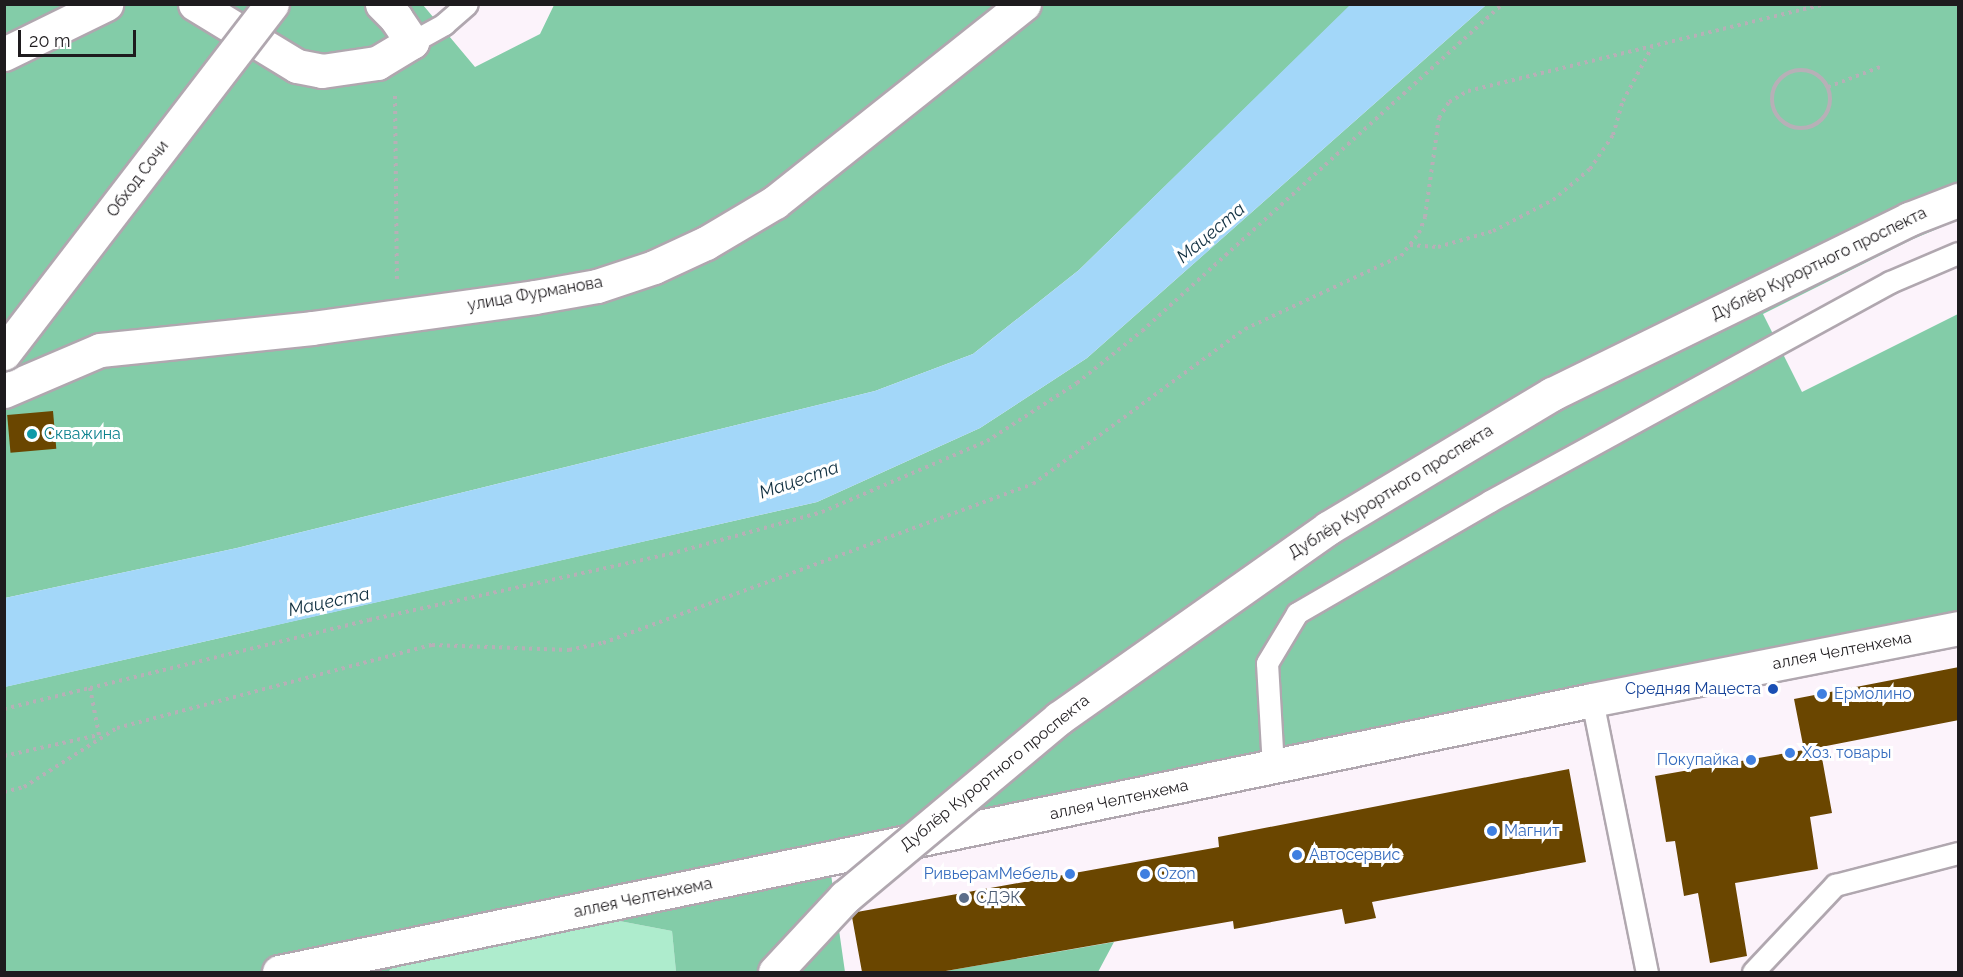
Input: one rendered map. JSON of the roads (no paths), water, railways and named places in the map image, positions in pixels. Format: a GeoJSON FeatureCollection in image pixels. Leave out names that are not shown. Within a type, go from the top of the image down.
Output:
{"type":"FeatureCollection","features":[{"type":"Feature","properties":{"kind":"main road"},"geometry":{"type":"LineString","coordinates":[[4,54],[106,4]]}},
{"type":"Feature","properties":{"kind":"main road"},"geometry":{"type":"LineString","coordinates":[[195,4],[297,66],[322,71],[377,63],[403,48],[396,18],[382,4]]}},
{"type":"Feature","properties":{"kind":"main road","name":"Обход Сочи"},"geometry":{"type":"LineString","coordinates":[[4,353],[272,4]]}},
{"type":"Feature","properties":{"kind":"main road","name":"улица Фурманова"},"geometry":{"type":"LineString","coordinates":[[4,391],[100,350],[398,316],[597,285],[654,267],[706,243],[776,202],[1024,4]]}},
{"type":"Feature","properties":{"kind":"main road","name":"Дублёр Курортного проспекта"},"geometry":{"type":"LineString","coordinates":[[775,972],[844,897],[1059,718],[1328,528],[1552,394],[1909,219],[1959,200]]}},
{"type":"Feature","properties":{"kind":"main road","name":"аллея Челтенхема"},"geometry":{"type":"LineString","coordinates":[[279,972],[1592,700],[1959,628]]}},
{"type":"Feature","properties":{"kind":"lane"},"geometry":{"type":"LineString","coordinates":[[403,48],[444,24],[467,4]]}},
{"type":"Feature","properties":{"kind":"lane"},"geometry":{"type":"LineString","coordinates":[[1273,767],[1268,663],[1297,613],[1490,501],[1880,287],[1959,253]]}},
{"type":"Feature","properties":{"kind":"lane"},"geometry":{"type":"LineString","coordinates":[[1592,700],[1647,972]]}},
{"type":"Feature","properties":{"kind":"lane"},"geometry":{"type":"LineString","coordinates":[[1754,972],[1835,885],[1959,853]]}},
{"type":"Feature","properties":{"kind":"water","name":"Мацеста"},"geometry":{"type":"Polygon","coordinates":[[[1351,4],[1486,5],[1087,358],[980,428],[817,502],[5,687],[5,598],[237,548],[875,391],[973,354],[1079,270],[1351,4]]]}},
{"type":"Feature","properties":{"kind":"place","name":"Скважина"},"geometry":{"type":"Point","coordinates":[32,434]}},
{"type":"Feature","properties":{"kind":"place","name":"Средняя Мацеста"},"geometry":{"type":"Point","coordinates":[1773,689]}},
{"type":"Feature","properties":{"kind":"place","name":"Ермолино"},"geometry":{"type":"Point","coordinates":[1822,694]}},
{"type":"Feature","properties":{"kind":"place","name":"Хоз. товары"},"geometry":{"type":"Point","coordinates":[1790,753]}},
{"type":"Feature","properties":{"kind":"place","name":"Покупайка"},"geometry":{"type":"Point","coordinates":[1751,760]}},
{"type":"Feature","properties":{"kind":"place","name":"Магнит"},"geometry":{"type":"Point","coordinates":[1492,831]}},
{"type":"Feature","properties":{"kind":"place","name":"Автосервис"},"geometry":{"type":"Point","coordinates":[1297,855]}},
{"type":"Feature","properties":{"kind":"place","name":"РивьерамМебель"},"geometry":{"type":"Point","coordinates":[1070,874]}},
{"type":"Feature","properties":{"kind":"place","name":"Ozon"},"geometry":{"type":"Point","coordinates":[1145,874]}},
{"type":"Feature","properties":{"kind":"place","name":"СДЭК"},"geometry":{"type":"Point","coordinates":[964,898]}}]}
